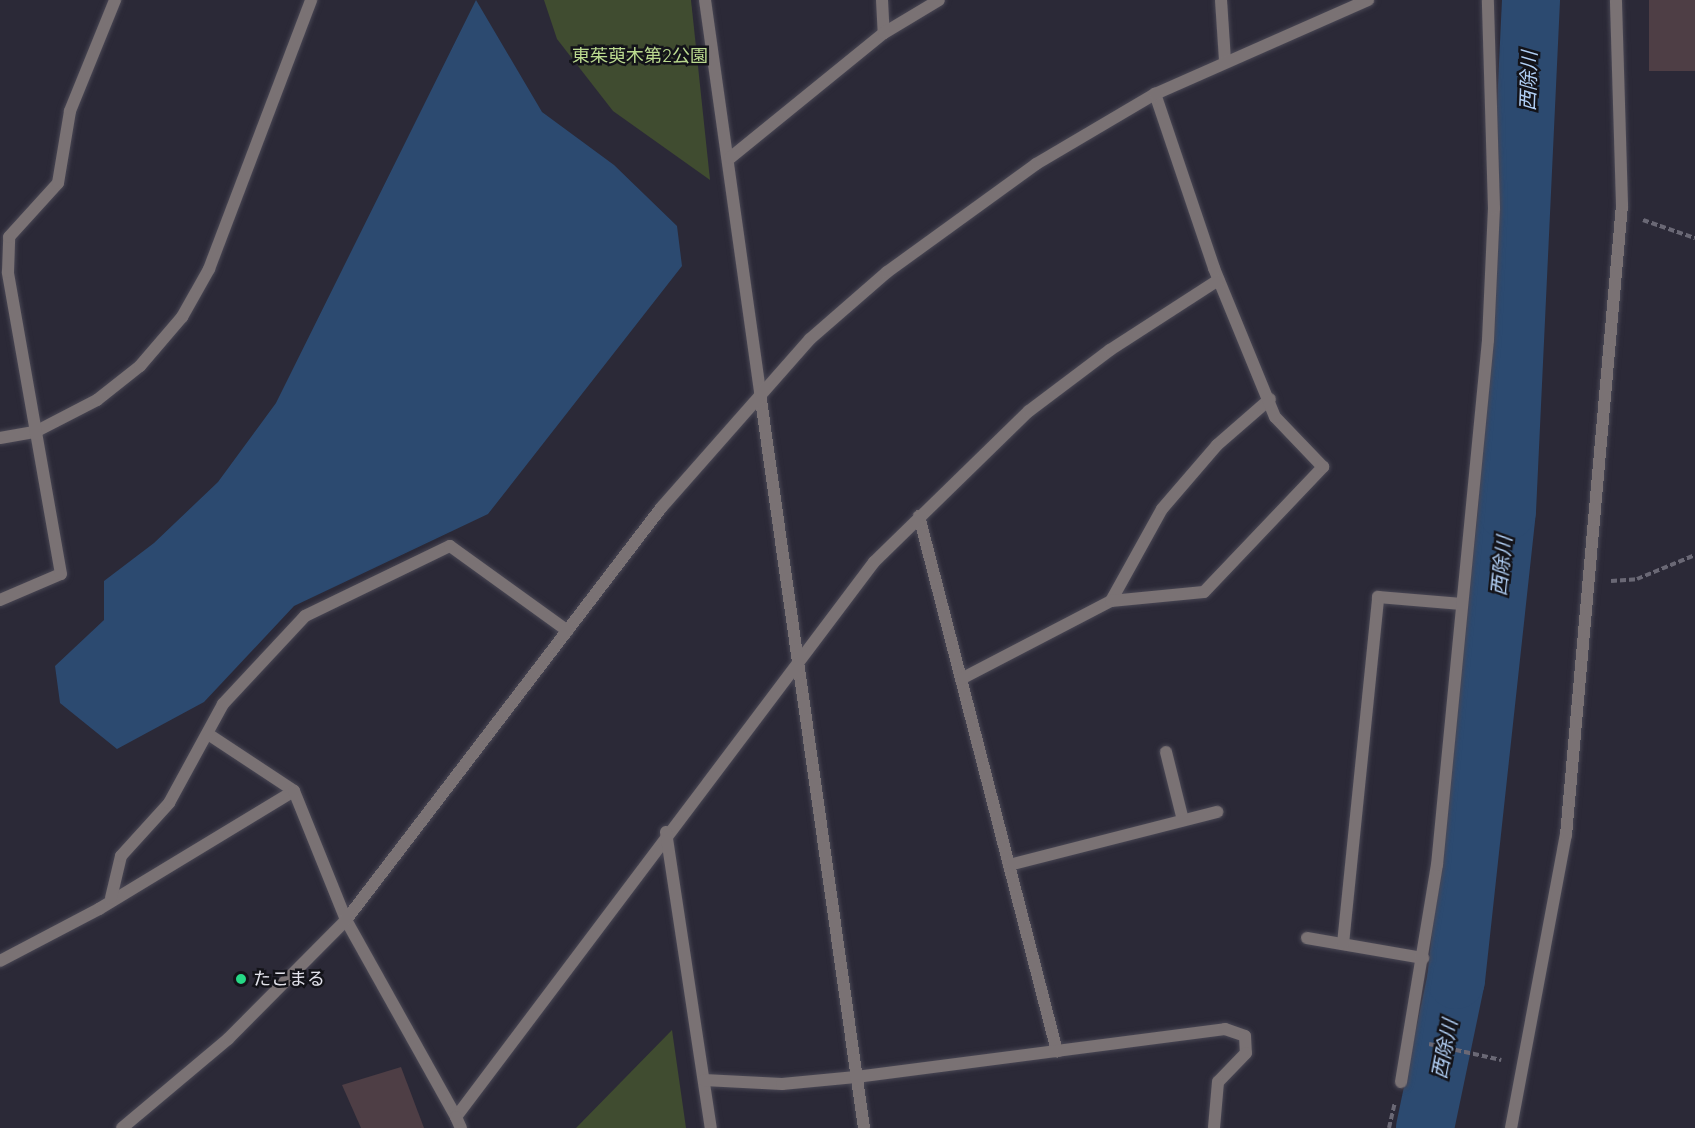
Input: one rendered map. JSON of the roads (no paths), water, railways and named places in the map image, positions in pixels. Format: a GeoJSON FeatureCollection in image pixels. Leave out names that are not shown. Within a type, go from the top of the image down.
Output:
{"type":"FeatureCollection","features":[{"type":"Feature","properties":{"kind":"street"},"geometry":{"type":"LineString","coordinates":[[0,600],[61,574],[8,272],[4,236],[58,183],[70,111],[116,0]]}},
{"type":"Feature","properties":{"kind":"street"},"geometry":{"type":"LineString","coordinates":[[0,438],[35,432],[97,400],[140,366],[182,317],[209,269],[311,0]]}},
{"type":"Feature","properties":{"kind":"street"},"geometry":{"type":"LineString","coordinates":[[705,0],[730,158],[760,393],[800,656],[864,1128]]}},
{"type":"Feature","properties":{"kind":"street"},"geometry":{"type":"LineString","coordinates":[[882,0],[884,33]]}},
{"type":"Feature","properties":{"kind":"street"},"geometry":{"type":"LineString","coordinates":[[730,158],[884,33],[939,0]]}},
{"type":"Feature","properties":{"kind":"street"},"geometry":{"type":"LineString","coordinates":[[1221,0],[1225,60]]}},
{"type":"Feature","properties":{"kind":"street"},"geometry":{"type":"LineString","coordinates":[[122,1128],[228,1039],[346,920],[717,439],[810,339],[962,214],[1155,94],[1225,60],[1368,0]]}},
{"type":"Feature","properties":{"kind":"street"},"geometry":{"type":"LineString","coordinates":[[1401,1082],[1423,958],[1488,340],[1494,208],[1488,0]]}},
{"type":"Feature","properties":{"kind":"street"},"geometry":{"type":"LineString","coordinates":[[1510,1128],[1566,835],[1621,216],[1616,0]]}},
{"type":"Feature","properties":{"kind":"street"},"geometry":{"type":"LineString","coordinates":[[961,679],[1111,601],[1204,592],[1323,466],[1275,417],[1270,399],[1218,280],[1155,94]]}},
{"type":"Feature","properties":{"kind":"street"},"geometry":{"type":"LineString","coordinates":[[208,734],[294,792],[346,920],[458,1123],[666,832],[800,656],[919,516],[1029,411],[1110,350],[1218,280]]}},
{"type":"Feature","properties":{"kind":"street"},"geometry":{"type":"LineString","coordinates":[[1111,601],[1162,509],[1217,445],[1270,399]]}},
{"type":"Feature","properties":{"kind":"street"},"geometry":{"type":"LineString","coordinates":[[919,516],[1057,1051]]}},
{"type":"Feature","properties":{"kind":"street"},"geometry":{"type":"LineString","coordinates":[[111,898],[121,856],[169,803],[223,704],[305,616],[450,546],[568,631]]}},
{"type":"Feature","properties":{"kind":"street"},"geometry":{"type":"LineString","coordinates":[[1343,944],[1378,597],[1462,604]]}},
{"type":"Feature","properties":{"kind":"street"},"geometry":{"type":"LineString","coordinates":[[1166,752],[1183,820]]}},
{"type":"Feature","properties":{"kind":"street"},"geometry":{"type":"LineString","coordinates":[[0,961],[294,792]]}},
{"type":"Feature","properties":{"kind":"street"},"geometry":{"type":"LineString","coordinates":[[1009,865],[1217,812]]}},
{"type":"Feature","properties":{"kind":"street"},"geometry":{"type":"LineString","coordinates":[[666,832],[711,1128]]}},
{"type":"Feature","properties":{"kind":"street"},"geometry":{"type":"LineString","coordinates":[[1307,938],[1423,958]]}},
{"type":"Feature","properties":{"kind":"street"},"geometry":{"type":"LineString","coordinates":[[704,1080],[782,1084],[856,1077],[1225,1029],[1245,1036],[1246,1053],[1218,1082],[1214,1128]]}},
{"type":"Feature","properties":{"kind":"water"},"geometry":{"type":"Polygon","coordinates":[[[476,0],[542,112],[614,165],[677,226],[682,266],[488,514],[294,606],[204,702],[117,749],[60,703],[55,666],[104,620],[104,581],[154,543],[218,482],[276,403],[476,0]]]}},
{"type":"Feature","properties":{"kind":"waterway","name":"西除川"},"geometry":{"type":"LineString","coordinates":[[1425,1128],[1456,980],[1507,511],[1531,0]]}},
{"type":"Feature","properties":{"kind":"place","name":"たこまる"},"geometry":{"type":"Point","coordinates":[241,979]}},
{"type":"Feature","properties":{"kind":"park label","name":"東茱萸木第2公園"},"geometry":{"type":"Point","coordinates":[640,56]}}]}
